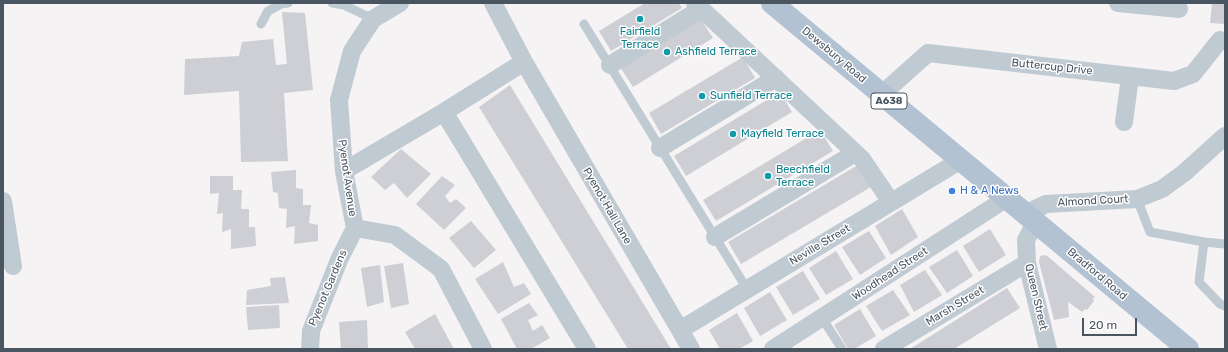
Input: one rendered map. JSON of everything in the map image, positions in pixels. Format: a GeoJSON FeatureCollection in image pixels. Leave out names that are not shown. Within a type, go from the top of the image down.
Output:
{"type":"FeatureCollection","features":[{"type":"Feature","properties":{"kind":"main road","name":"Dewsbury Road"},"geometry":{"type":"LineString","coordinates":[[772,3],[1007,198]]}},
{"type":"Feature","properties":{"kind":"main road","name":"Bradford Road"},"geometry":{"type":"LineString","coordinates":[[1007,198],[1188,349]]}},
{"type":"Feature","properties":{"kind":"street"},"geometry":{"type":"LineString","coordinates":[[373,19],[400,3]]}},
{"type":"Feature","properties":{"kind":"street","name":"Pyenot Hall Lane"},"geometry":{"type":"LineString","coordinates":[[493,3],[524,62],[691,349]]}},
{"type":"Feature","properties":{"kind":"street"},"geometry":{"type":"LineString","coordinates":[[1118,3],[1179,9]]}},
{"type":"Feature","properties":{"kind":"street"},"geometry":{"type":"LineString","coordinates":[[610,65],[698,6],[862,159],[891,202]]}},
{"type":"Feature","properties":{"kind":"street","name":"Pyenot Avenue"},"geometry":{"type":"LineString","coordinates":[[373,19],[352,51],[339,100],[344,171],[355,228],[394,235],[440,269],[483,349]]}},
{"type":"Feature","properties":{"kind":"street","name":"Buttercup Drive"},"geometry":{"type":"LineString","coordinates":[[882,94],[928,53],[1174,81],[1193,74],[1220,40]]}},
{"type":"Feature","properties":{"kind":"street"},"geometry":{"type":"LineString","coordinates":[[344,171],[444,112],[524,62]]}},
{"type":"Feature","properties":{"kind":"street"},"geometry":{"type":"LineString","coordinates":[[1124,122],[1130,77]]}},
{"type":"Feature","properties":{"kind":"street"},"geometry":{"type":"LineString","coordinates":[[660,148],[776,78]]}},
{"type":"Feature","properties":{"kind":"street"},"geometry":{"type":"LineString","coordinates":[[444,112],[587,349]]}},
{"type":"Feature","properties":{"kind":"street","name":"Almond Court"},"geometry":{"type":"LineString","coordinates":[[1030,218],[1046,204],[1137,199],[1162,189],[1184,173],[1225,136]]}},
{"type":"Feature","properties":{"kind":"street"},"geometry":{"type":"LineString","coordinates":[[715,237],[856,153]]}},
{"type":"Feature","properties":{"kind":"street","name":"Neville Street"},"geometry":{"type":"LineString","coordinates":[[680,330],[961,160]]}},
{"type":"Feature","properties":{"kind":"street","name":"Woodhead Street"},"geometry":{"type":"LineString","coordinates":[[773,349],[1007,198]]}},
{"type":"Feature","properties":{"kind":"street"},"geometry":{"type":"LineString","coordinates":[[3,202],[13,266]]}},
{"type":"Feature","properties":{"kind":"street","name":"Queen Street"},"geometry":{"type":"LineString","coordinates":[[1030,218],[1026,240],[1027,263],[1048,349]]}},
{"type":"Feature","properties":{"kind":"street","name":"Pyenot Gardens"},"geometry":{"type":"LineString","coordinates":[[310,349],[311,331],[339,260],[355,228]]}},
{"type":"Feature","properties":{"kind":"street","name":"Marsh Street"},"geometry":{"type":"LineString","coordinates":[[884,349],[1027,263]]}},
{"type":"Feature","properties":{"kind":"lane"},"geometry":{"type":"LineString","coordinates":[[261,24],[268,11],[280,4],[288,3]]}},
{"type":"Feature","properties":{"kind":"lane"},"geometry":{"type":"LineString","coordinates":[[332,3],[344,5],[373,19]]}},
{"type":"Feature","properties":{"kind":"lane"},"geometry":{"type":"LineString","coordinates":[[584,24],[747,289]]}},
{"type":"Feature","properties":{"kind":"lane"},"geometry":{"type":"LineString","coordinates":[[1137,199],[1150,232],[1204,242],[1225,244]]}},
{"type":"Feature","properties":{"kind":"lane"},"geometry":{"type":"LineString","coordinates":[[1204,242],[1199,282],[1220,304],[1225,306]]}},
{"type":"Feature","properties":{"kind":"lane"},"geometry":{"type":"LineString","coordinates":[[822,318],[842,349]]}},
{"type":"Feature","properties":{"kind":"building","name":"Fairfield Terrace"},"geometry":{"type":"Polygon","coordinates":[[[645,3],[679,3],[682,8],[611,51],[599,31],[645,3]]]}},
{"type":"Feature","properties":{"kind":"building"},"geometry":{"type":"Polygon","coordinates":[[[1212,3],[1225,3],[1225,24],[1210,23],[1212,3]]]}},
{"type":"Feature","properties":{"kind":"building"},"geometry":{"type":"Polygon","coordinates":[[[282,12],[305,13],[313,90],[284,93],[288,161],[241,162],[239,91],[184,95],[185,59],[239,56],[242,42],[273,39],[276,65],[287,64],[282,12]]]}},
{"type":"Feature","properties":{"kind":"building","name":"Ashfield Terrace"},"geometry":{"type":"Polygon","coordinates":[[[700,18],[713,38],[633,87],[620,67],[700,18]]]}},
{"type":"Feature","properties":{"kind":"building","name":"Sunfield Terrace"},"geometry":{"type":"Polygon","coordinates":[[[743,57],[755,78],[661,134],[649,113],[743,57]]]}},
{"type":"Feature","properties":{"kind":"building"},"geometry":{"type":"Polygon","coordinates":[[[510,85],[671,349],[628,349],[479,107],[510,85]]]}},
{"type":"Feature","properties":{"kind":"building","name":"Mayfield Terrace"},"geometry":{"type":"Polygon","coordinates":[[[780,92],[792,112],[686,176],[674,156],[780,92]]]}},
{"type":"Feature","properties":{"kind":"building","name":"Beechfield Terrace"},"geometry":{"type":"Polygon","coordinates":[[[820,130],[833,151],[716,221],[703,200],[820,130]]]}},
{"type":"Feature","properties":{"kind":"building"},"geometry":{"type":"Polygon","coordinates":[[[401,149],[431,174],[407,198],[394,183],[385,190],[371,177],[401,149]]]}},
{"type":"Feature","properties":{"kind":"building"},"geometry":{"type":"Polygon","coordinates":[[[858,165],[871,187],[741,264],[728,242],[858,165]]]}},
{"type":"Feature","properties":{"kind":"building"},"geometry":{"type":"Polygon","coordinates":[[[296,170],[296,188],[303,189],[303,205],[311,205],[309,223],[318,225],[318,241],[294,244],[295,226],[286,228],[287,209],[279,208],[278,193],[273,192],[271,172],[296,170]]]}},
{"type":"Feature","properties":{"kind":"building"},"geometry":{"type":"Polygon","coordinates":[[[210,176],[233,176],[233,190],[242,190],[241,209],[249,209],[249,227],[255,227],[256,246],[231,249],[231,229],[222,232],[223,213],[217,214],[219,193],[210,194],[210,176]]]}},
{"type":"Feature","properties":{"kind":"building"},"geometry":{"type":"Polygon","coordinates":[[[442,176],[455,185],[445,196],[450,203],[456,199],[466,208],[444,230],[416,204],[442,176]]]}},
{"type":"Feature","properties":{"kind":"building"},"geometry":{"type":"Polygon","coordinates":[[[902,209],[918,237],[891,255],[875,226],[902,209]]]}},
{"type":"Feature","properties":{"kind":"building"},"geometry":{"type":"Polygon","coordinates":[[[471,221],[496,250],[474,268],[449,238],[471,221]]]}},
{"type":"Feature","properties":{"kind":"building"},"geometry":{"type":"Polygon","coordinates":[[[990,229],[1006,255],[979,272],[963,246],[990,229]]]}},
{"type":"Feature","properties":{"kind":"building"},"geometry":{"type":"Polygon","coordinates":[[[869,231],[886,258],[860,275],[842,247],[869,231]]]}},
{"type":"Feature","properties":{"kind":"building"},"geometry":{"type":"Polygon","coordinates":[[[957,250],[973,276],[947,293],[929,267],[957,250]]]}},
{"type":"Feature","properties":{"kind":"building"},"geometry":{"type":"Polygon","coordinates":[[[836,251],[853,279],[826,295],[809,268],[836,251]]]}},
{"type":"Feature","properties":{"kind":"building"},"geometry":{"type":"Polygon","coordinates":[[[1046,255],[1095,297],[1093,299],[1094,301],[1087,310],[1085,309],[1082,312],[1068,302],[1069,317],[1054,320],[1039,262],[1040,256],[1046,255]]]}},
{"type":"Feature","properties":{"kind":"building"},"geometry":{"type":"Polygon","coordinates":[[[503,262],[514,287],[524,283],[531,294],[498,314],[475,279],[503,262]]]}},
{"type":"Feature","properties":{"kind":"building"},"geometry":{"type":"Polygon","coordinates":[[[403,263],[409,304],[391,308],[384,266],[403,263]]]}},
{"type":"Feature","properties":{"kind":"building"},"geometry":{"type":"Polygon","coordinates":[[[380,265],[384,302],[367,307],[361,268],[380,265]]]}},
{"type":"Feature","properties":{"kind":"building"},"geometry":{"type":"Polygon","coordinates":[[[925,270],[942,295],[914,312],[900,285],[925,270]]]}},
{"type":"Feature","properties":{"kind":"building"},"geometry":{"type":"Polygon","coordinates":[[[803,271],[820,299],[793,315],[776,287],[803,271]]]}},
{"type":"Feature","properties":{"kind":"building"},"geometry":{"type":"Polygon","coordinates":[[[285,277],[289,303],[246,305],[247,290],[271,286],[270,278],[285,277]]]}},
{"type":"Feature","properties":{"kind":"building"},"geometry":{"type":"Polygon","coordinates":[[[1007,288],[1020,308],[954,349],[910,349],[1007,288]]]}},
{"type":"Feature","properties":{"kind":"building"},"geometry":{"type":"Polygon","coordinates":[[[893,290],[910,315],[882,331],[866,306],[893,290]]]}},
{"type":"Feature","properties":{"kind":"building"},"geometry":{"type":"Polygon","coordinates":[[[770,292],[787,320],[760,336],[744,308],[770,292]]]}},
{"type":"Feature","properties":{"kind":"building"},"geometry":{"type":"Polygon","coordinates":[[[529,303],[538,315],[528,320],[533,331],[542,325],[550,338],[531,349],[517,349],[501,319],[529,303]]]}},
{"type":"Feature","properties":{"kind":"building"},"geometry":{"type":"Polygon","coordinates":[[[279,305],[280,328],[248,330],[246,307],[279,305]]]}},
{"type":"Feature","properties":{"kind":"building"},"geometry":{"type":"Polygon","coordinates":[[[860,309],[876,336],[854,349],[848,349],[834,325],[860,309]]]}},
{"type":"Feature","properties":{"kind":"building"},"geometry":{"type":"Polygon","coordinates":[[[737,313],[753,341],[739,349],[720,349],[709,330],[737,313]]]}},
{"type":"Feature","properties":{"kind":"building"},"geometry":{"type":"Polygon","coordinates":[[[435,314],[454,349],[415,349],[405,332],[435,314]]]}},
{"type":"Feature","properties":{"kind":"building"},"geometry":{"type":"Polygon","coordinates":[[[367,320],[368,349],[341,349],[339,322],[367,320]]]}},
{"type":"Feature","properties":{"kind":"place","name":"Fairfield Terrace"},"geometry":{"type":"Point","coordinates":[640,19]}},
{"type":"Feature","properties":{"kind":"place","name":"Ashfield Terrace"},"geometry":{"type":"Point","coordinates":[667,52]}},
{"type":"Feature","properties":{"kind":"place","name":"Sunfield Terrace"},"geometry":{"type":"Point","coordinates":[702,96]}},
{"type":"Feature","properties":{"kind":"place","name":"Mayfield Terrace"},"geometry":{"type":"Point","coordinates":[733,134]}},
{"type":"Feature","properties":{"kind":"place","name":"Beechfield Terrace"},"geometry":{"type":"Point","coordinates":[768,176]}},
{"type":"Feature","properties":{"kind":"place","name":"H & A News"},"geometry":{"type":"Point","coordinates":[952,191]}}]}
